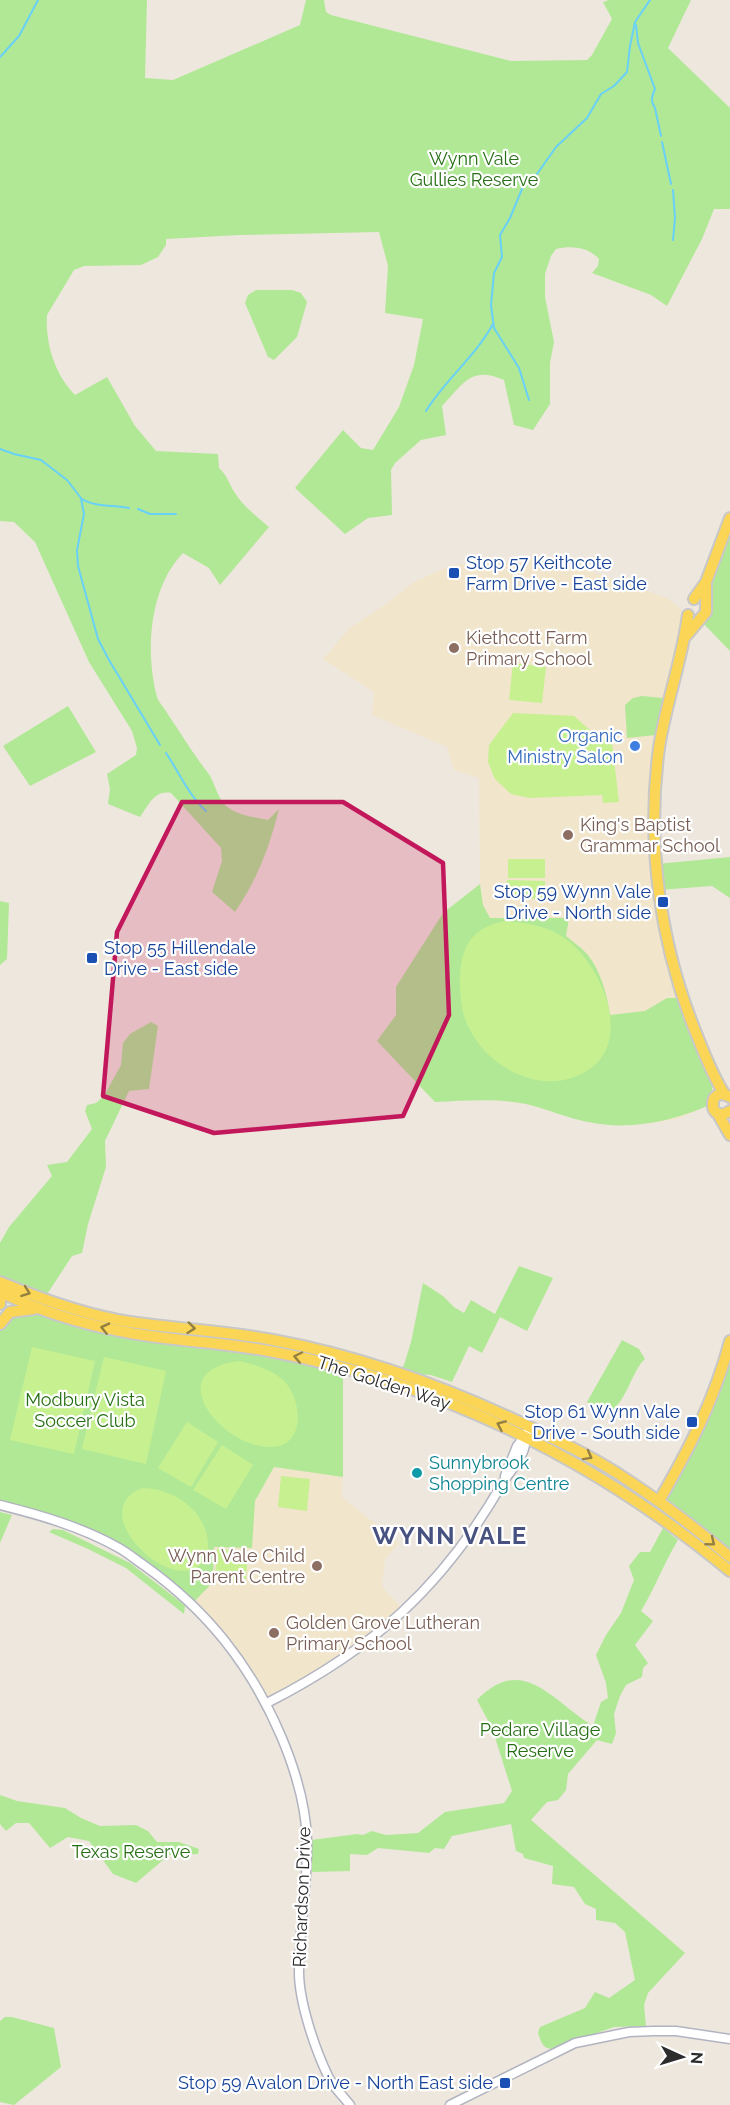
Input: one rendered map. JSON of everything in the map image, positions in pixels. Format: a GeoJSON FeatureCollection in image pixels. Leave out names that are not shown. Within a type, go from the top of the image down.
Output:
{"type":"FeatureCollection","features":[{"type":"Feature","properties":{"kind":"main road"},"geometry":{"type":"LineString","coordinates":[[730,518],[700,602],[706,612],[693,617],[670,691],[659,748],[655,806],[656,853],[661,903],[673,967],[688,1014],[723,1097],[713,1107],[730,1135]]}},
{"type":"Feature","properties":{"kind":"main road"},"geometry":{"type":"LineString","coordinates":[[693,617],[686,609],[688,604],[700,602]]}},
{"type":"Feature","properties":{"kind":"main road"},"geometry":{"type":"LineString","coordinates":[[718,1114],[730,1111]]}},
{"type":"Feature","properties":{"kind":"main road","name":"The Golden Way"},"geometry":{"type":"LineString","coordinates":[[0,1290],[40,1309],[76,1321],[124,1332],[248,1347],[372,1376],[445,1401],[527,1432],[608,1468],[659,1501],[730,1557]]}},
{"type":"Feature","properties":{"kind":"main road","name":"The Golden Way"},"geometry":{"type":"LineString","coordinates":[[0,1290],[106,1317],[274,1340],[355,1359],[434,1385],[472,1400],[577,1463],[663,1519],[730,1571]]}},
{"type":"Feature","properties":{"kind":"main road"},"geometry":{"type":"LineString","coordinates":[[0,1324],[7,1314],[14,1311],[40,1309]]}},
{"type":"Feature","properties":{"kind":"main road"},"geometry":{"type":"LineString","coordinates":[[663,1519],[659,1501],[704,1418],[730,1341]]}},
{"type":"Feature","properties":{"kind":"main road"},"geometry":{"type":"LineString","coordinates":[[643,1505],[659,1501]]}},
{"type":"Feature","properties":{"kind":"street"},"geometry":{"type":"LineString","coordinates":[[267,1703],[298,1688],[352,1654],[418,1597],[465,1542],[486,1511],[524,1449],[527,1432]]}},
{"type":"Feature","properties":{"kind":"street","name":"Richardson Drive"},"geometry":{"type":"LineString","coordinates":[[0,1505],[51,1518],[119,1548],[159,1576],[212,1624],[234,1650],[267,1703],[295,1767],[307,1841],[299,1975],[308,2028],[329,2078],[350,2105]]}},
{"type":"Feature","properties":{"kind":"street"},"geometry":{"type":"LineString","coordinates":[[450,2105],[576,2043],[629,2032],[653,2031],[676,2031],[728,2040]]}},
{"type":"Feature","properties":{"kind":"highlighted area"},"geometry":{"type":"Polygon","coordinates":[[[182,802],[343,802],[443,863],[449,1015],[403,1116],[214,1133],[103,1096],[117,932],[182,802]]]}},
{"type":"Feature","properties":{"kind":"shaded area","name":"King's Baptist Grammar School"},"geometry":{"type":"Polygon","coordinates":[[[517,556],[570,564],[667,598],[687,614],[671,686],[655,806],[671,957],[712,1073],[716,1097],[698,1110],[677,1119],[636,1125],[593,1123],[522,1103],[491,1100],[377,1041],[396,1015],[396,987],[443,913],[480,884],[479,778],[454,770],[447,747],[372,715],[374,692],[323,659],[350,628],[414,582],[452,565],[516,562],[517,556]]]}},
{"type":"Feature","properties":{"kind":"shaded area"},"geometry":{"type":"Polygon","coordinates":[[[274,1467],[343,1477],[342,1497],[399,1543],[385,1560],[382,1586],[404,1611],[375,1636],[267,1703],[192,1604],[213,1582],[214,1547],[252,1547],[255,1501],[274,1467]]]}},
{"type":"Feature","properties":{"kind":"green space","name":"Wynn Vale Gullies Reserve"},"geometry":{"type":"Polygon","coordinates":[[[0,0],[147,0],[145,78],[173,80],[300,25],[306,0],[324,0],[326,12],[331,15],[511,61],[587,60],[612,19],[603,2],[609,0],[691,0],[668,48],[730,108],[730,209],[714,209],[702,239],[667,306],[651,295],[592,273],[598,266],[599,259],[590,252],[574,247],[556,249],[545,274],[545,297],[554,342],[550,363],[550,404],[533,430],[514,425],[504,380],[483,375],[468,379],[442,406],[446,435],[421,440],[395,463],[391,470],[392,515],[368,518],[345,534],[295,488],[343,430],[361,448],[373,450],[399,407],[414,365],[423,319],[385,313],[388,266],[379,232],[166,239],[166,245],[158,257],[141,265],[84,266],[74,270],[47,315],[48,336],[53,358],[68,387],[75,395],[107,377],[135,426],[156,451],[218,454],[219,468],[238,498],[269,527],[220,585],[209,568],[183,553],[163,584],[153,621],[151,641],[153,679],[158,699],[211,777],[225,805],[238,813],[268,820],[279,809],[262,862],[235,912],[212,892],[222,861],[221,848],[171,793],[156,796],[140,817],[108,804],[110,789],[107,774],[136,755],[137,748],[132,731],[89,662],[35,542],[14,522],[0,521],[0,0]]]}},
{"type":"Feature","properties":{"kind":"green space"},"geometry":{"type":"Polygon","coordinates":[[[256,290],[292,290],[301,293],[307,302],[297,337],[274,360],[268,357],[245,303],[248,295],[256,290]]]}},
{"type":"Feature","properties":{"kind":"green space"},"geometry":{"type":"Polygon","coordinates":[[[730,518],[730,651],[699,619],[730,518]]]}},
{"type":"Feature","properties":{"kind":"green space"},"geometry":{"type":"Polygon","coordinates":[[[513,663],[546,667],[542,703],[509,700],[513,663]]]}},
{"type":"Feature","properties":{"kind":"green space"},"geometry":{"type":"Polygon","coordinates":[[[642,696],[663,698],[656,735],[627,738],[625,705],[633,698],[642,696]]]}},
{"type":"Feature","properties":{"kind":"green space"},"geometry":{"type":"Polygon","coordinates":[[[68,706],[96,752],[30,786],[3,746],[68,706]]]}},
{"type":"Feature","properties":{"kind":"green space"},"geometry":{"type":"Polygon","coordinates":[[[513,713],[574,716],[599,738],[612,742],[619,802],[603,803],[602,795],[529,798],[511,794],[495,779],[488,762],[489,745],[513,713]]]}},
{"type":"Feature","properties":{"kind":"green space"},"geometry":{"type":"Polygon","coordinates":[[[730,857],[730,898],[712,886],[659,890],[657,864],[730,857]]]}},
{"type":"Feature","properties":{"kind":"green space"},"geometry":{"type":"Polygon","coordinates":[[[508,859],[545,859],[545,878],[508,878],[508,859]]]}},
{"type":"Feature","properties":{"kind":"green space"},"geometry":{"type":"Polygon","coordinates":[[[507,880],[545,881],[545,899],[507,899],[507,880]]]}},
{"type":"Feature","properties":{"kind":"green space"},"geometry":{"type":"Polygon","coordinates":[[[480,884],[483,905],[490,918],[569,918],[566,936],[586,952],[593,962],[605,991],[610,1015],[645,1011],[667,998],[676,998],[712,1073],[712,1104],[652,1123],[604,1125],[515,1102],[481,1100],[435,1102],[377,1041],[396,1015],[396,987],[443,913],[480,884]]]}},
{"type":"Feature","properties":{"kind":"green space"},"geometry":{"type":"Polygon","coordinates":[[[0,901],[9,903],[7,959],[0,965],[0,901]]]}},
{"type":"Feature","properties":{"kind":"green space"},"geometry":{"type":"Polygon","coordinates":[[[505,921],[539,926],[558,934],[572,944],[586,959],[606,997],[610,1017],[610,1037],[604,1054],[591,1068],[574,1077],[557,1081],[539,1080],[522,1076],[505,1068],[479,1043],[467,1023],[462,1008],[460,988],[464,953],[474,936],[492,924],[505,921]]]}},
{"type":"Feature","properties":{"kind":"green space"},"geometry":{"type":"Polygon","coordinates":[[[151,1022],[158,1026],[149,1089],[129,1091],[105,1141],[106,1167],[88,1224],[82,1253],[72,1256],[44,1299],[0,1282],[0,1243],[9,1227],[52,1176],[47,1165],[67,1162],[92,1129],[85,1111],[87,1105],[96,1103],[104,1096],[121,1065],[123,1043],[130,1034],[151,1022]]]}},
{"type":"Feature","properties":{"kind":"green space"},"geometry":{"type":"Polygon","coordinates":[[[519,1266],[553,1278],[527,1331],[500,1317],[482,1353],[469,1346],[452,1382],[431,1375],[398,1373],[404,1365],[411,1342],[423,1283],[464,1313],[471,1300],[495,1314],[519,1266]]]}},
{"type":"Feature","properties":{"kind":"green space","name":"Modbury Vista Soccer Club"},"geometry":{"type":"Polygon","coordinates":[[[43,1310],[79,1322],[343,1368],[343,1477],[274,1467],[255,1501],[252,1548],[214,1547],[213,1582],[192,1604],[119,1548],[0,1505],[0,1324],[7,1315],[43,1310]]]}},
{"type":"Feature","properties":{"kind":"green space"},"geometry":{"type":"Polygon","coordinates":[[[622,1340],[639,1349],[645,1359],[617,1406],[605,1411],[587,1402],[622,1340]]]}},
{"type":"Feature","properties":{"kind":"green space"},"geometry":{"type":"Polygon","coordinates":[[[730,1340],[730,1557],[659,1501],[666,1498],[730,1340]]]}},
{"type":"Feature","properties":{"kind":"green space"},"geometry":{"type":"Polygon","coordinates":[[[32,1347],[95,1361],[74,1454],[10,1440],[32,1347]]]}},
{"type":"Feature","properties":{"kind":"green space"},"geometry":{"type":"Polygon","coordinates":[[[104,1357],[166,1371],[146,1464],[82,1449],[104,1357]]]}},
{"type":"Feature","properties":{"kind":"green space"},"geometry":{"type":"Polygon","coordinates":[[[240,1361],[273,1373],[290,1388],[298,1421],[290,1439],[282,1445],[271,1447],[252,1444],[234,1435],[218,1423],[206,1408],[201,1392],[203,1378],[216,1367],[240,1361]]]}},
{"type":"Feature","properties":{"kind":"green space"},"geometry":{"type":"Polygon","coordinates":[[[187,1422],[218,1442],[191,1487],[158,1468],[187,1422]]]}},
{"type":"Feature","properties":{"kind":"green space"},"geometry":{"type":"Polygon","coordinates":[[[222,1445],[253,1465],[226,1509],[193,1490],[222,1445]]]}},
{"type":"Feature","properties":{"kind":"green space"},"geometry":{"type":"Polygon","coordinates":[[[281,1476],[310,1479],[307,1511],[278,1507],[281,1476]]]}},
{"type":"Feature","properties":{"kind":"green space"},"geometry":{"type":"Polygon","coordinates":[[[142,1488],[167,1492],[188,1505],[197,1514],[207,1536],[208,1549],[204,1560],[196,1568],[181,1571],[165,1566],[135,1543],[125,1528],[122,1512],[127,1498],[142,1488]]]}},
{"type":"Feature","properties":{"kind":"green space"},"geometry":{"type":"Polygon","coordinates":[[[0,1512],[12,1515],[0,1543],[0,1512]]]}},
{"type":"Feature","properties":{"kind":"green space","name":"Pedare Village Reserve"},"geometry":{"type":"Polygon","coordinates":[[[663,1528],[678,1540],[641,1611],[653,1621],[635,1645],[648,1663],[643,1668],[642,1677],[626,1685],[620,1696],[614,1714],[616,1733],[612,1744],[597,1740],[568,1774],[566,1790],[558,1800],[547,1802],[531,1820],[685,1953],[648,1993],[644,2005],[646,2026],[614,2027],[551,2049],[544,2046],[540,2039],[538,2033],[540,2027],[585,2008],[595,1992],[609,1998],[635,1980],[625,1932],[615,1923],[596,1920],[596,1909],[585,1904],[574,1887],[552,1884],[553,1866],[524,1858],[523,1854],[516,1851],[511,1824],[452,1836],[444,1849],[435,1848],[429,1853],[378,1848],[367,1855],[350,1854],[350,1871],[312,1872],[311,1840],[363,1835],[372,1831],[386,1835],[418,1833],[445,1812],[504,1803],[512,1791],[492,1728],[477,1700],[493,1687],[509,1681],[523,1681],[536,1686],[593,1726],[601,1702],[608,1698],[606,1683],[596,1655],[621,1613],[634,1580],[629,1566],[640,1552],[650,1552],[663,1528]]]}},
{"type":"Feature","properties":{"kind":"green space"},"geometry":{"type":"Polygon","coordinates":[[[53,1529],[63,1530],[130,1563],[182,1603],[185,1606],[184,1614],[126,1568],[49,1532],[53,1529]]]}},
{"type":"Feature","properties":{"kind":"green space"},"geometry":{"type":"Polygon","coordinates":[[[217,1549],[232,1550],[232,1553],[234,1551],[248,1552],[246,1581],[231,1580],[231,1577],[229,1580],[215,1578],[217,1549]]]}},
{"type":"Feature","properties":{"kind":"green space","name":"Texas Reserve"},"geometry":{"type":"Polygon","coordinates":[[[0,1795],[17,1801],[65,1808],[100,1826],[136,1825],[148,1831],[157,1842],[179,1842],[199,1849],[198,1854],[169,1855],[136,1883],[113,1874],[89,1841],[68,1837],[50,1848],[29,1823],[16,1823],[6,1831],[0,1824],[0,1795]]]}},
{"type":"Feature","properties":{"kind":"green space"},"geometry":{"type":"Polygon","coordinates":[[[5,2017],[54,2028],[61,2067],[14,2105],[0,2102],[0,2021],[5,2017]]]}},
{"type":"Feature","properties":{"kind":"waterway"},"geometry":{"type":"LineString","coordinates":[[0,57],[19,36],[38,0]]}},
{"type":"Feature","properties":{"kind":"waterway"},"geometry":{"type":"LineString","coordinates":[[529,400],[519,368],[494,328],[491,305],[494,273],[502,257],[500,235],[510,218],[524,184],[537,174],[556,147],[587,118],[601,94],[614,86],[627,72],[635,22],[650,0]]}},
{"type":"Feature","properties":{"kind":"waterway"},"geometry":{"type":"LineString","coordinates":[[636,25],[638,43],[655,89],[652,101],[661,136]]}},
{"type":"Feature","properties":{"kind":"waterway"},"geometry":{"type":"LineString","coordinates":[[662,142],[671,184]]}},
{"type":"Feature","properties":{"kind":"waterway"},"geometry":{"type":"LineString","coordinates":[[673,190],[675,218],[673,240]]}},
{"type":"Feature","properties":{"kind":"waterway"},"geometry":{"type":"LineString","coordinates":[[426,411],[478,347],[493,324]]}},
{"type":"Feature","properties":{"kind":"waterway"},"geometry":{"type":"LineString","coordinates":[[0,449],[41,460],[67,480],[81,498],[84,514],[77,550],[78,566],[98,639],[160,745]]}},
{"type":"Feature","properties":{"kind":"waterway"},"geometry":{"type":"LineString","coordinates":[[82,499],[98,505],[129,508]]}},
{"type":"Feature","properties":{"kind":"waterway"},"geometry":{"type":"LineString","coordinates":[[138,509],[150,514],[176,514]]}},
{"type":"Feature","properties":{"kind":"waterway"},"geometry":{"type":"LineString","coordinates":[[166,753],[189,791],[206,811]]}},
{"type":"Feature","properties":{"kind":"place","name":"Stop 57 Keithcote Farm Drive - East side"},"geometry":{"type":"Point","coordinates":[454,573]}},
{"type":"Feature","properties":{"kind":"place","name":"Kiethcott Farm Primary School"},"geometry":{"type":"Point","coordinates":[454,648]}},
{"type":"Feature","properties":{"kind":"place","name":"Organic Ministry Salon"},"geometry":{"type":"Point","coordinates":[635,746]}},
{"type":"Feature","properties":{"kind":"place","name":"King's Baptist Grammar School"},"geometry":{"type":"Point","coordinates":[568,835]}},
{"type":"Feature","properties":{"kind":"place","name":"Stop 59 Wynn Vale Drive - North side"},"geometry":{"type":"Point","coordinates":[663,902]}},
{"type":"Feature","properties":{"kind":"place","name":"Stop 55 Hillendale Drive - East side"},"geometry":{"type":"Point","coordinates":[92,958]}},
{"type":"Feature","properties":{"kind":"place","name":"Stop 61 Wynn Vale Drive - South side"},"geometry":{"type":"Point","coordinates":[692,1422]}},
{"type":"Feature","properties":{"kind":"place","name":"Sunnybrook Shopping Centre"},"geometry":{"type":"Point","coordinates":[417,1473]}},
{"type":"Feature","properties":{"kind":"place","name":"Wynn Vale Child Parent Centre"},"geometry":{"type":"Point","coordinates":[317,1566]}},
{"type":"Feature","properties":{"kind":"place","name":"Golden Grove Lutheran Primary School"},"geometry":{"type":"Point","coordinates":[274,1633]}},
{"type":"Feature","properties":{"kind":"place","name":"Stop 59 Avalon Drive - North East side"},"geometry":{"type":"Point","coordinates":[505,2083]}},
{"type":"Feature","properties":{"kind":"district","name":"WYNN VALE"},"geometry":{"type":"Point","coordinates":[450,1536]}}]}
